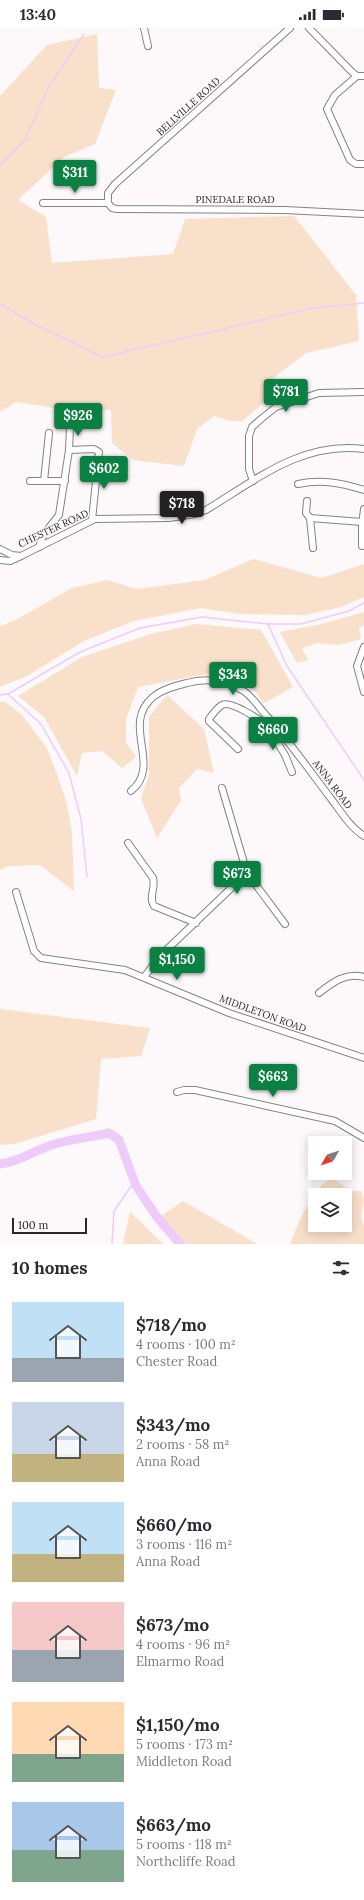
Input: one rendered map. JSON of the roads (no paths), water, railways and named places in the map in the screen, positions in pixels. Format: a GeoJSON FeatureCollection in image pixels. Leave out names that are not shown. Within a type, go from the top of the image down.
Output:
{"type":"FeatureCollection","features":[{"type":"Feature","properties":{"kind":"street"},"geometry":{"type":"LineString","coordinates":[[144,28],[148,46]]}},
{"type":"Feature","properties":{"kind":"street","name":"BELLVILLE ROAD"},"geometry":{"type":"LineString","coordinates":[[108,203],[107,195],[115,184],[290,28]]}},
{"type":"Feature","properties":{"kind":"street"},"geometry":{"type":"LineString","coordinates":[[309,28],[357,76]]}},
{"type":"Feature","properties":{"kind":"street"},"geometry":{"type":"LineString","coordinates":[[364,76],[357,76],[335,95],[327,109],[350,160],[356,164],[364,164]]}},
{"type":"Feature","properties":{"kind":"street"},"geometry":{"type":"LineString","coordinates":[[43,203],[108,203]]}},
{"type":"Feature","properties":{"kind":"street","name":"PINEDALE ROAD"},"geometry":{"type":"LineString","coordinates":[[108,203],[113,209],[121,210],[285,210],[364,214]]}},
{"type":"Feature","properties":{"kind":"street"},"geometry":{"type":"LineString","coordinates":[[253,481],[249,470],[249,436],[251,428],[261,419],[276,407],[319,393],[364,392]]}},
{"type":"Feature","properties":{"kind":"street"},"geometry":{"type":"LineString","coordinates":[[39,547],[44,534],[59,515],[69,450],[70,427],[74,420]]}},
{"type":"Feature","properties":{"kind":"street"},"geometry":{"type":"LineString","coordinates":[[44,481],[49,433]]}},
{"type":"Feature","properties":{"kind":"street","name":"CHESTER ROAD"},"geometry":{"type":"LineString","coordinates":[[0,549],[12,555],[21,556],[92,520],[103,518],[169,518],[195,514],[206,510],[274,468],[325,449],[339,447],[364,449]]}},
{"type":"Feature","properties":{"kind":"street"},"geometry":{"type":"LineString","coordinates":[[69,450],[94,449],[100,452],[92,520]]}},
{"type":"Feature","properties":{"kind":"street"},"geometry":{"type":"LineString","coordinates":[[30,481],[65,481]]}},
{"type":"Feature","properties":{"kind":"street"},"geometry":{"type":"LineString","coordinates":[[298,484],[324,481],[344,484],[364,490]]}},
{"type":"Feature","properties":{"kind":"street"},"geometry":{"type":"LineString","coordinates":[[307,501],[306,512],[310,518],[313,548]]}},
{"type":"Feature","properties":{"kind":"street"},"geometry":{"type":"LineString","coordinates":[[362,546],[362,522],[364,509]]}},
{"type":"Feature","properties":{"kind":"street"},"geometry":{"type":"LineString","coordinates":[[310,518],[362,522]]}},
{"type":"Feature","properties":{"kind":"street"},"geometry":{"type":"LineString","coordinates":[[0,560],[10,561],[21,556]]}},
{"type":"Feature","properties":{"kind":"street"},"geometry":{"type":"LineString","coordinates":[[364,647],[357,666],[364,692]]}},
{"type":"Feature","properties":{"kind":"street","name":"ANNA ROAD"},"geometry":{"type":"LineString","coordinates":[[131,791],[139,783],[143,773],[144,757],[139,729],[140,715],[145,706],[153,698],[170,687],[202,680],[224,682],[246,692],[347,820],[364,836]]}},
{"type":"Feature","properties":{"kind":"street"},"geometry":{"type":"LineString","coordinates":[[238,749],[209,721],[220,705],[233,705],[270,724],[292,772]]}},
{"type":"Feature","properties":{"kind":"street"},"geometry":{"type":"LineString","coordinates":[[222,788],[247,873],[285,924]]}},
{"type":"Feature","properties":{"kind":"street"},"geometry":{"type":"LineString","coordinates":[[128,843],[153,878],[155,885],[151,899],[154,906],[196,923]]}},
{"type":"Feature","properties":{"kind":"street"},"geometry":{"type":"LineString","coordinates":[[145,976],[159,957],[247,873]]}},
{"type":"Feature","properties":{"kind":"street","name":"MIDDLETON ROAD"},"geometry":{"type":"LineString","coordinates":[[16,892],[32,947],[37,955],[44,959],[122,969],[145,976],[229,1013],[364,1058]]}},
{"type":"Feature","properties":{"kind":"street"},"geometry":{"type":"LineString","coordinates":[[319,993],[334,981],[346,976],[358,975],[364,977]]}},
{"type":"Feature","properties":{"kind":"street"},"geometry":{"type":"LineString","coordinates":[[177,1092],[184,1090],[195,1090],[335,1121],[364,1138]]}},
{"type":"Feature","properties":{"kind":"waterway"},"geometry":{"type":"LineString","coordinates":[[0,166],[25,140],[47,90],[84,34]]}},
{"type":"Feature","properties":{"kind":"waterway"},"geometry":{"type":"LineString","coordinates":[[0,304],[36,325],[103,357],[313,308],[364,303]]}},
{"type":"Feature","properties":{"kind":"waterway"},"geometry":{"type":"LineString","coordinates":[[0,695],[8,694],[80,652],[140,628],[202,617],[268,624],[301,624],[349,611],[364,603]]}},
{"type":"Feature","properties":{"kind":"waterway"},"geometry":{"type":"LineString","coordinates":[[268,624],[287,666],[364,780]]}},
{"type":"Feature","properties":{"kind":"waterway"},"geometry":{"type":"LineString","coordinates":[[8,694],[41,724],[69,773],[81,819],[87,877]]}},
{"type":"Feature","properties":{"kind":"waterway"},"geometry":{"type":"LineString","coordinates":[[0,1164],[18,1159],[54,1144],[109,1133],[119,1140],[136,1186],[157,1217],[180,1244]]}},
{"type":"Feature","properties":{"kind":"waterway"},"geometry":{"type":"LineString","coordinates":[[112,1244],[114,1211],[134,1182]]}}]}
